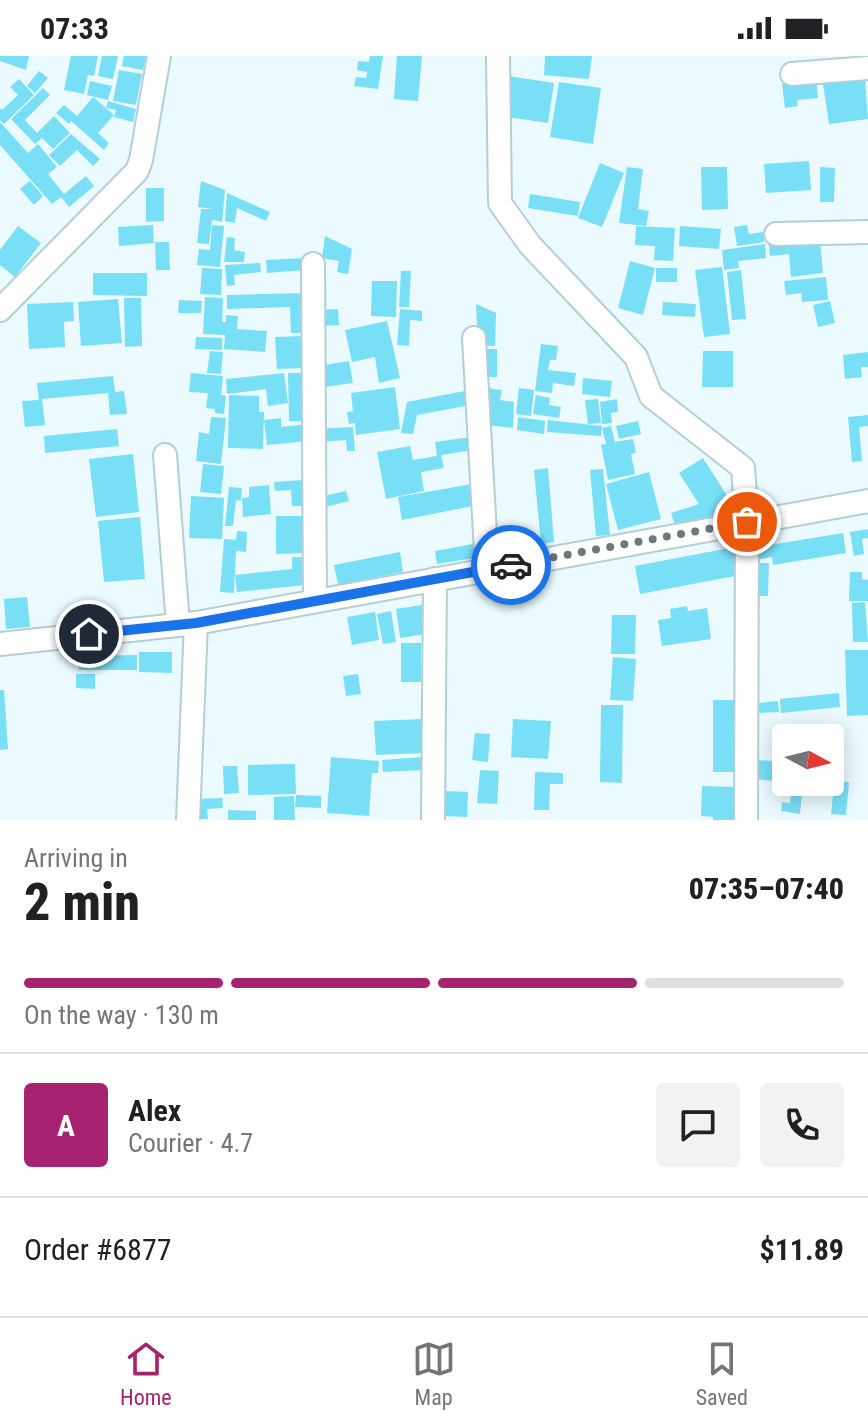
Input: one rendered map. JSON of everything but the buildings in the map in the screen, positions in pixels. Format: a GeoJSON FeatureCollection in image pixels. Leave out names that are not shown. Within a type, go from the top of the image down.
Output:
{"type":"FeatureCollection","features":[{"type":"Feature","properties":{"kind":"street"},"geometry":{"type":"LineString","coordinates":[[0,310],[137,171],[159,56]]}},
{"type":"Feature","properties":{"kind":"street"},"geometry":{"type":"LineString","coordinates":[[498,56],[500,203],[530,245],[636,357],[651,396],[743,468],[747,522],[746,820]]}},
{"type":"Feature","properties":{"kind":"street"},"geometry":{"type":"LineString","coordinates":[[792,74],[868,68]]}},
{"type":"Feature","properties":{"kind":"street"},"geometry":{"type":"LineString","coordinates":[[776,234],[868,232]]}},
{"type":"Feature","properties":{"kind":"street"},"geometry":{"type":"LineString","coordinates":[[313,264],[315,601]]}},
{"type":"Feature","properties":{"kind":"street"},"geometry":{"type":"LineString","coordinates":[[474,338],[487,570]]}},
{"type":"Feature","properties":{"kind":"street"},"geometry":{"type":"LineString","coordinates":[[165,455],[187,624],[188,820]]}},
{"type":"Feature","properties":{"kind":"street"},"geometry":{"type":"LineString","coordinates":[[0,644],[187,624],[868,501]]}},
{"type":"Feature","properties":{"kind":"street"},"geometry":{"type":"LineString","coordinates":[[433,820],[435,579]]}},
{"type":"Feature","properties":{"kind":"way so far"},"geometry":{"type":"LineString","coordinates":[[511,565],[747,522]]}},
{"type":"Feature","properties":{"kind":"route"},"geometry":{"type":"LineString","coordinates":[[89,634],[196,623],[511,565]]}}]}
